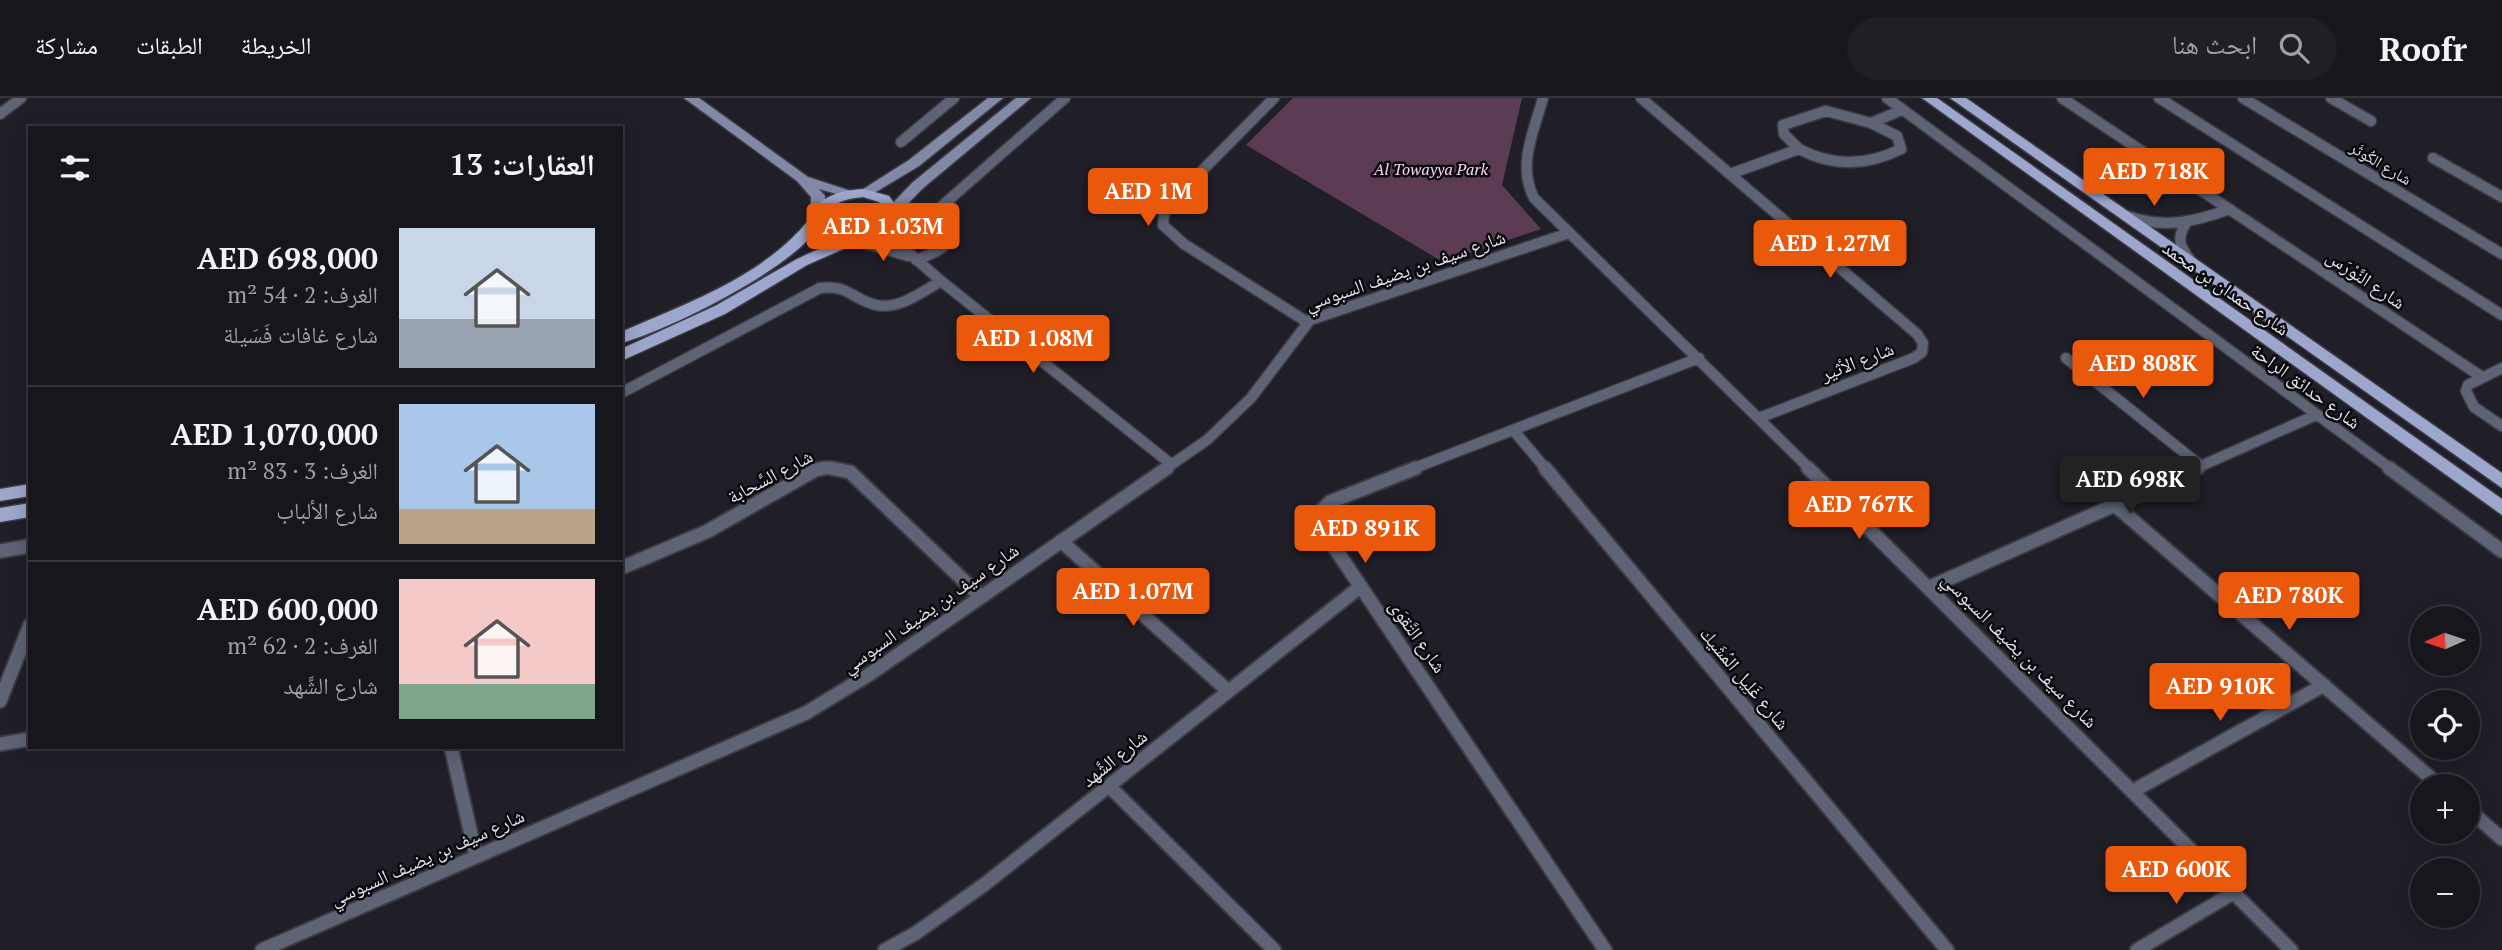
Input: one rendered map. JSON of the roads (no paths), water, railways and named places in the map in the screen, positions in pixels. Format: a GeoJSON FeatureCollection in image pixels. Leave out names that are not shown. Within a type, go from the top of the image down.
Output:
{"type":"FeatureCollection","features":[{"type":"Feature","properties":{"kind":"main road"},"geometry":{"type":"LineString","coordinates":[[691,98],[802,178],[818,196],[815,217],[823,237],[851,242]]}},
{"type":"Feature","properties":{"kind":"main road"},"geometry":{"type":"LineString","coordinates":[[623,337],[706,298],[775,261],[807,235],[815,217],[826,203],[857,193],[914,163],[996,98]]}},
{"type":"Feature","properties":{"kind":"main road"},"geometry":{"type":"LineString","coordinates":[[623,355],[720,310],[802,262],[879,233],[887,227],[893,211],[917,186],[1024,98]]}},
{"type":"Feature","properties":{"kind":"main road","name":"شارع حمدان بن محمد"},"geometry":{"type":"LineString","coordinates":[[1929,98],[2502,508]]}},
{"type":"Feature","properties":{"kind":"main road","name":"شارع حمدان بن محمد"},"geometry":{"type":"LineString","coordinates":[[1957,98],[2502,482]]}},
{"type":"Feature","properties":{"kind":"main road"},"geometry":{"type":"LineString","coordinates":[[802,178],[884,199],[893,211]]}},
{"type":"Feature","properties":{"kind":"main road"},"geometry":{"type":"LineString","coordinates":[[0,495],[28,489]]}},
{"type":"Feature","properties":{"kind":"main road"},"geometry":{"type":"LineString","coordinates":[[0,515],[28,510]]}},
{"type":"Feature","properties":{"kind":"street"},"geometry":{"type":"LineString","coordinates":[[0,114],[21,98]]}},
{"type":"Feature","properties":{"kind":"street"},"geometry":{"type":"LineString","coordinates":[[901,142],[954,98]]}},
{"type":"Feature","properties":{"kind":"street"},"geometry":{"type":"LineString","coordinates":[[916,260],[947,244],[952,238],[952,230],[938,217],[937,212],[943,205],[1065,98]]}},
{"type":"Feature","properties":{"kind":"street"},"geometry":{"type":"LineString","coordinates":[[1274,98],[1170,203],[1163,219],[1164,225],[1184,244],[1307,323]]}},
{"type":"Feature","properties":{"kind":"street","name":"شارع سيف بن يضيف السبوسي"},"geometry":{"type":"LineString","coordinates":[[1543,98],[1525,179],[1534,198],[1930,587],[2291,950]]}},
{"type":"Feature","properties":{"kind":"street","name":"شارع الأثير"},"geometry":{"type":"LineString","coordinates":[[1641,98],[1917,334],[1923,343],[1923,352],[1914,358],[1759,418]]}},
{"type":"Feature","properties":{"kind":"street","name":"شارع حدائق الراحة"},"geometry":{"type":"LineString","coordinates":[[1887,98],[2502,551]]}},
{"type":"Feature","properties":{"kind":"street","name":"شارع النَّوْرَس"},"geometry":{"type":"LineString","coordinates":[[2062,98],[2482,377]]}},
{"type":"Feature","properties":{"kind":"street"},"geometry":{"type":"LineString","coordinates":[[2159,98],[2502,315]]}},
{"type":"Feature","properties":{"kind":"street","name":"شارع الكُوثَر"},"geometry":{"type":"LineString","coordinates":[[2244,98],[2502,254]]}},
{"type":"Feature","properties":{"kind":"street"},"geometry":{"type":"LineString","coordinates":[[2331,98],[2371,121]]}},
{"type":"Feature","properties":{"kind":"street"},"geometry":{"type":"LineString","coordinates":[[1871,123],[1902,110]]}},
{"type":"Feature","properties":{"kind":"street"},"geometry":{"type":"LineString","coordinates":[[1826,111],[1871,123],[1897,136],[1901,149],[1885,158],[1848,164],[1815,159],[1799,149],[1784,134],[1783,125],[1826,111]]}},
{"type":"Feature","properties":{"kind":"street"},"geometry":{"type":"LineString","coordinates":[[1730,174],[1799,149]]}},
{"type":"Feature","properties":{"kind":"street"},"geometry":{"type":"LineString","coordinates":[[2433,158],[2502,197]]}},
{"type":"Feature","properties":{"kind":"street"},"geometry":{"type":"LineString","coordinates":[[2120,213],[2158,225],[2185,225],[2230,209]]}},
{"type":"Feature","properties":{"kind":"street"},"geometry":{"type":"LineString","coordinates":[[2185,225],[2179,238],[2185,255],[2193,264]]}},
{"type":"Feature","properties":{"kind":"street"},"geometry":{"type":"LineString","coordinates":[[887,227],[916,260],[941,281],[1171,464]]}},
{"type":"Feature","properties":{"kind":"street","name":"شارع سيف بن يضيف السبوسي"},"geometry":{"type":"LineString","coordinates":[[262,950],[806,713],[870,674],[1227,424],[1266,379],[1307,323],[1569,233]]}},
{"type":"Feature","properties":{"kind":"street"},"geometry":{"type":"LineString","coordinates":[[851,242],[889,248],[916,260]]}},
{"type":"Feature","properties":{"kind":"street"},"geometry":{"type":"LineString","coordinates":[[623,392],[820,288],[841,287],[871,304],[884,307],[896,304],[941,281]]}},
{"type":"Feature","properties":{"kind":"street","name":"شارع التَّقوَى"},"geometry":{"type":"LineString","coordinates":[[1605,950],[1317,522],[1318,512],[1324,503],[1699,358]]}},
{"type":"Feature","properties":{"kind":"street"},"geometry":{"type":"LineString","coordinates":[[2066,358],[2201,466]]}},
{"type":"Feature","properties":{"kind":"street"},"geometry":{"type":"LineString","coordinates":[[2502,368],[2468,385],[2468,398],[2474,407],[2502,426]]}},
{"type":"Feature","properties":{"kind":"street"},"geometry":{"type":"LineString","coordinates":[[1930,587],[2316,415]]}},
{"type":"Feature","properties":{"kind":"street","name":"شارع غَلِيل المُشَيك"},"geometry":{"type":"LineString","coordinates":[[1514,431],[1947,950]]}},
{"type":"Feature","properties":{"kind":"street","name":"شارع السَّحابة"},"geometry":{"type":"LineString","coordinates":[[623,567],[708,531],[815,470],[842,468],[850,472],[981,597]]}},
{"type":"Feature","properties":{"kind":"street"},"geometry":{"type":"LineString","coordinates":[[2115,505],[2426,774]]}},
{"type":"Feature","properties":{"kind":"street"},"geometry":{"type":"LineString","coordinates":[[1061,541],[1227,690]]}},
{"type":"Feature","properties":{"kind":"street"},"geometry":{"type":"LineString","coordinates":[[0,551],[28,546]]}},
{"type":"Feature","properties":{"kind":"street","name":"شارع الشَّهد"},"geometry":{"type":"LineString","coordinates":[[885,950],[916,933],[967,898],[1360,587]]}},
{"type":"Feature","properties":{"kind":"street"},"geometry":{"type":"LineString","coordinates":[[0,701],[28,630]]}},
{"type":"Feature","properties":{"kind":"street"},"geometry":{"type":"LineString","coordinates":[[2133,791],[2324,685]]}},
{"type":"Feature","properties":{"kind":"street"},"geometry":{"type":"LineString","coordinates":[[0,744],[28,739]]}},
{"type":"Feature","properties":{"kind":"street"},"geometry":{"type":"LineString","coordinates":[[451,749],[476,856]]}},
{"type":"Feature","properties":{"kind":"street"},"geometry":{"type":"LineString","coordinates":[[1110,787],[1274,950]]}},
{"type":"Feature","properties":{"kind":"street"},"geometry":{"type":"LineString","coordinates":[[2480,819],[2500,835]]}},
{"type":"Feature","properties":{"kind":"street"},"geometry":{"type":"LineString","coordinates":[[2137,950],[2233,893]]}},
{"type":"Feature","properties":{"kind":"park label","name":"Al Towayya Park"},"geometry":{"type":"Point","coordinates":[1431,169]}}]}
